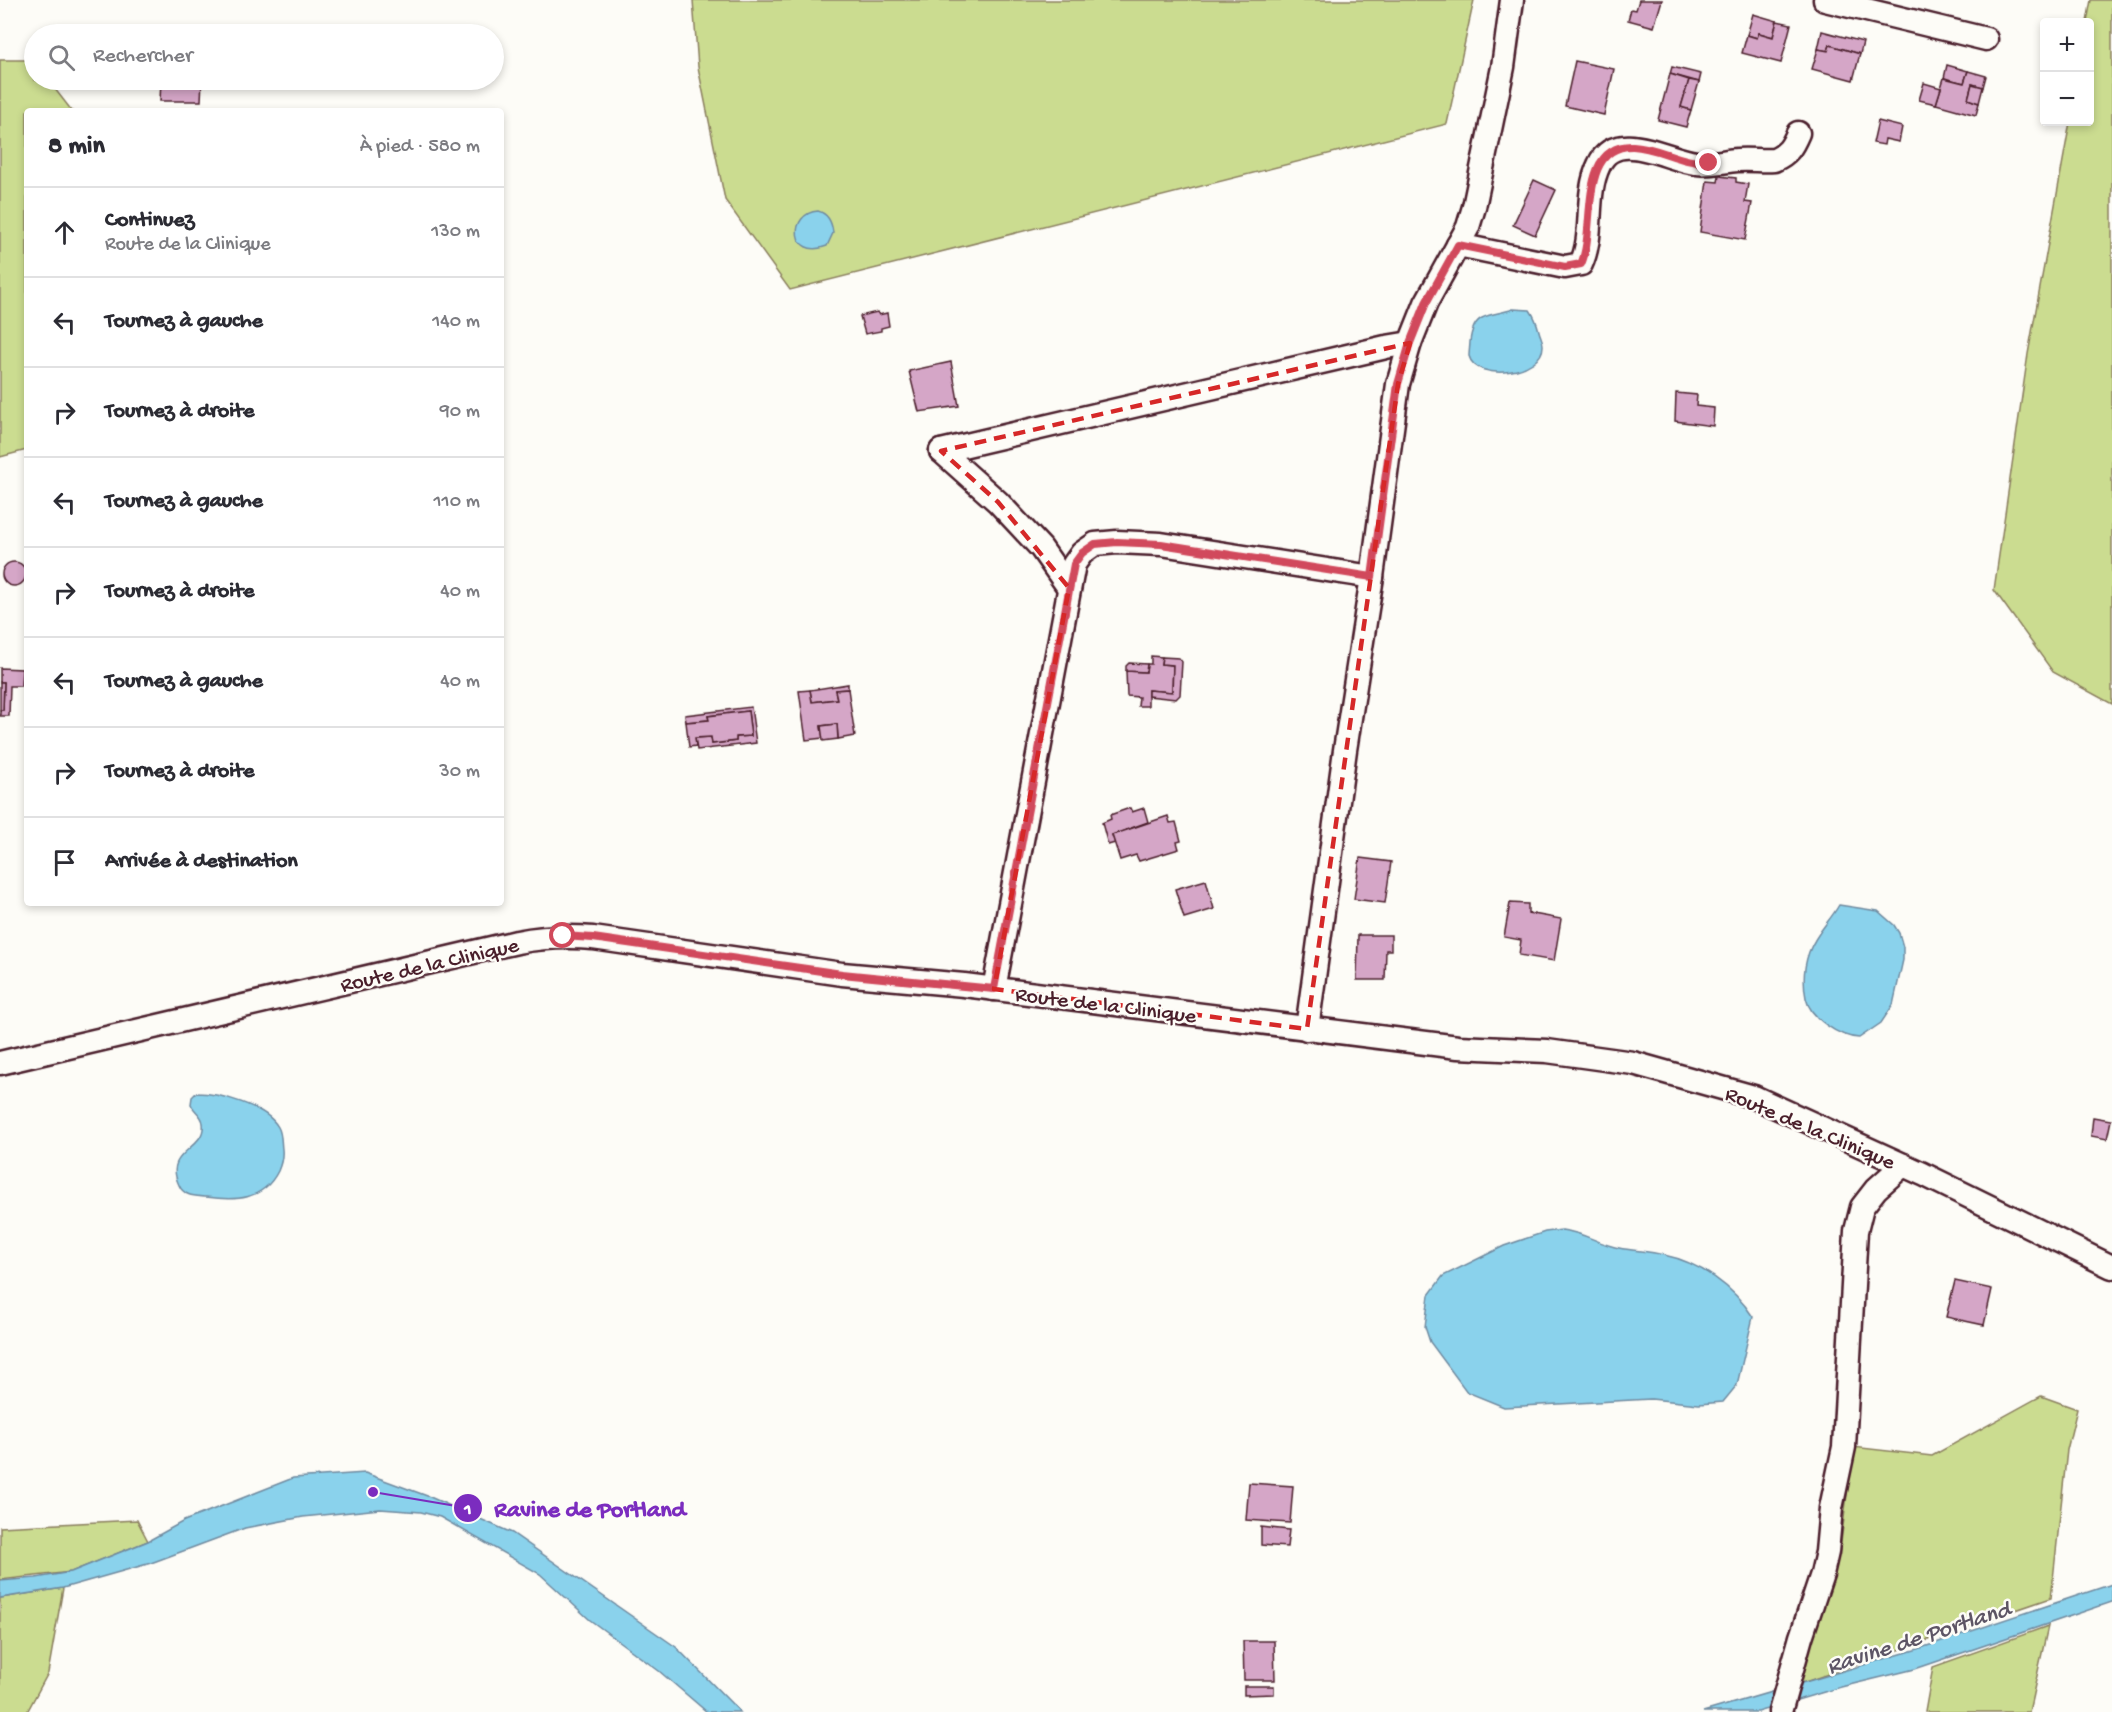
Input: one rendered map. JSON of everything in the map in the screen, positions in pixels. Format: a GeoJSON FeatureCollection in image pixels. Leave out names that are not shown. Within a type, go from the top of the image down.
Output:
{"type":"FeatureCollection","features":[{"type":"Feature","properties":{"kind":"street"},"geometry":{"type":"LineString","coordinates":[[1307,1029],[1398,384],[1410,343],[1426,303],[1468,227],[1474,207],[1503,67],[1512,0]]}},
{"type":"Feature","properties":{"kind":"street"},"geometry":{"type":"LineString","coordinates":[[1825,0],[1986,39]]}},
{"type":"Feature","properties":{"kind":"street"},"geometry":{"type":"LineString","coordinates":[[1458,245],[1565,267],[1575,266],[1581,264],[1585,255],[1590,203],[1598,165],[1606,154],[1633,146],[1696,163],[1774,160],[1786,155],[1798,133]]}},
{"type":"Feature","properties":{"kind":"street"},"geometry":{"type":"LineString","coordinates":[[1069,588],[1041,548],[998,502],[941,451],[1410,343]]}},
{"type":"Feature","properties":{"kind":"street"},"geometry":{"type":"LineString","coordinates":[[994,989],[1069,588],[1074,564],[1082,553],[1095,544],[1117,542],[1161,544],[1372,577]]}},
{"type":"Feature","properties":{"kind":"street","name":"Route de la Clinique"},"geometry":{"type":"LineString","coordinates":[[0,1063],[517,942],[550,937],[593,938],[842,974],[994,989],[1458,1047],[1547,1051],[1633,1063],[1754,1097],[1903,1165],[2112,1267]]}},
{"type":"Feature","properties":{"kind":"street"},"geometry":{"type":"LineString","coordinates":[[1780,1712],[1822,1574],[1844,1447],[1856,1231],[1862,1207],[1876,1189],[1903,1165]]}},
{"type":"Feature","properties":{"kind":"highlighted area"},"geometry":{"type":"Polygon","coordinates":[[[1410,343],[1398,384],[1307,1029],[994,989],[1069,588],[998,502],[941,451],[1410,343]]]}},
{"type":"Feature","properties":{"kind":"green space"},"geometry":{"type":"Polygon","coordinates":[[[693,0],[1474,0],[1447,124],[790,290],[725,200],[698,67],[693,0]]]}},
{"type":"Feature","properties":{"kind":"green space"},"geometry":{"type":"Polygon","coordinates":[[[2091,0],[2112,0],[2112,704],[2053,672],[1994,590],[2028,354],[2069,126],[2094,126],[2094,18],[2088,18],[2091,0]]]}},
{"type":"Feature","properties":{"kind":"green space"},"geometry":{"type":"Polygon","coordinates":[[[0,60],[24,60],[24,90],[56,90],[70,108],[24,108],[24,451],[0,457],[0,60]]]}},
{"type":"Feature","properties":{"kind":"green space"},"geometry":{"type":"Polygon","coordinates":[[[2041,1396],[2077,1409],[2067,1450],[2051,1598],[1799,1684],[1840,1550],[1853,1447],[1932,1456],[2041,1396]]]}},
{"type":"Feature","properties":{"kind":"green space"},"geometry":{"type":"Polygon","coordinates":[[[137,1520],[148,1541],[71,1572],[0,1580],[0,1527],[137,1520]]]}},
{"type":"Feature","properties":{"kind":"green space"},"geometry":{"type":"Polygon","coordinates":[[[63,1588],[48,1673],[27,1712],[0,1712],[0,1598],[63,1588]]]}},
{"type":"Feature","properties":{"kind":"green space"},"geometry":{"type":"Polygon","coordinates":[[[2048,1626],[2029,1712],[1925,1712],[1933,1667],[2048,1626]]]}},
{"type":"Feature","properties":{"kind":"water"},"geometry":{"type":"Polygon","coordinates":[[[818,211],[829,219],[833,233],[827,246],[815,249],[806,247],[800,242],[797,234],[802,219],[818,211]]]}},
{"type":"Feature","properties":{"kind":"water"},"geometry":{"type":"Polygon","coordinates":[[[1513,309],[1530,310],[1532,313],[1543,341],[1540,355],[1533,363],[1509,372],[1484,370],[1474,364],[1469,356],[1473,328],[1479,320],[1486,316],[1513,309]]]}},
{"type":"Feature","properties":{"kind":"water"},"geometry":{"type":"Polygon","coordinates":[[[1839,905],[1878,911],[1894,925],[1903,947],[1903,960],[1893,1005],[1881,1023],[1859,1038],[1843,1034],[1826,1025],[1813,1013],[1805,992],[1805,969],[1809,952],[1815,939],[1839,905]]]}},
{"type":"Feature","properties":{"kind":"water"},"geometry":{"type":"Polygon","coordinates":[[[196,1093],[217,1095],[241,1102],[263,1113],[278,1127],[282,1161],[272,1181],[264,1188],[247,1197],[227,1199],[191,1195],[181,1189],[175,1173],[176,1164],[199,1139],[202,1132],[202,1120],[191,1104],[192,1097],[196,1093]]]}},
{"type":"Feature","properties":{"kind":"water"},"geometry":{"type":"Polygon","coordinates":[[[1562,1230],[1612,1246],[1677,1258],[1714,1277],[1736,1296],[1753,1317],[1737,1385],[1723,1402],[1699,1404],[1651,1399],[1504,1407],[1467,1392],[1430,1342],[1425,1327],[1429,1295],[1443,1276],[1504,1246],[1545,1232],[1562,1230]]]}},
{"type":"Feature","properties":{"kind":"water"},"geometry":{"type":"Polygon","coordinates":[[[365,1473],[430,1497],[512,1533],[676,1647],[740,1712],[707,1712],[659,1671],[590,1620],[540,1574],[440,1517],[421,1512],[380,1509],[303,1517],[245,1528],[151,1563],[63,1588],[0,1598],[0,1581],[71,1572],[148,1541],[184,1521],[293,1478],[365,1473]]]}},
{"type":"Feature","properties":{"kind":"water"},"geometry":{"type":"Polygon","coordinates":[[[2112,1584],[2112,1602],[1915,1669],[1841,1687],[1757,1712],[1703,1712],[1918,1649],[2112,1584]]]}},
{"type":"Feature","properties":{"kind":"building"},"geometry":{"type":"Polygon","coordinates":[[[1639,0],[1662,0],[1654,27],[1628,20],[1631,9],[1636,10],[1639,0]]]}},
{"type":"Feature","properties":{"kind":"building"},"geometry":{"type":"Polygon","coordinates":[[[1753,14],[1777,21],[1773,37],[1759,33],[1757,38],[1747,35],[1753,14]]]}},
{"type":"Feature","properties":{"kind":"building"},"geometry":{"type":"Polygon","coordinates":[[[1777,21],[1791,24],[1781,63],[1742,53],[1747,35],[1757,38],[1759,33],[1773,37],[1777,21]]]}},
{"type":"Feature","properties":{"kind":"building"},"geometry":{"type":"Polygon","coordinates":[[[1822,31],[1863,42],[1860,54],[1830,45],[1828,51],[1818,49],[1822,31]]]}},
{"type":"Feature","properties":{"kind":"building"},"geometry":{"type":"Polygon","coordinates":[[[1830,45],[1860,54],[1853,80],[1812,69],[1818,49],[1828,51],[1830,45]]]}},
{"type":"Feature","properties":{"kind":"building"},"geometry":{"type":"Polygon","coordinates":[[[1575,61],[1614,69],[1604,115],[1565,106],[1575,61]]]}},
{"type":"Feature","properties":{"kind":"building"},"geometry":{"type":"Polygon","coordinates":[[[1947,65],[1968,71],[1964,83],[1944,78],[1947,65]]]}},
{"type":"Feature","properties":{"kind":"building"},"geometry":{"type":"Polygon","coordinates":[[[1672,67],[1701,74],[1699,82],[1670,74],[1672,67]]]}},
{"type":"Feature","properties":{"kind":"building"},"geometry":{"type":"Polygon","coordinates":[[[1968,71],[1986,76],[1983,87],[1972,84],[1968,99],[1979,103],[1976,115],[1936,104],[1944,78],[1964,83],[1968,71]]]}},
{"type":"Feature","properties":{"kind":"building"},"geometry":{"type":"Polygon","coordinates":[[[1670,74],[1689,80],[1681,107],[1691,110],[1686,127],[1658,120],[1670,74]]]}},
{"type":"Feature","properties":{"kind":"building"},"geometry":{"type":"Polygon","coordinates":[[[1689,80],[1699,82],[1691,110],[1681,107],[1689,80]]]}},
{"type":"Feature","properties":{"kind":"building"},"geometry":{"type":"Polygon","coordinates":[[[1924,83],[1941,88],[1936,104],[1919,100],[1924,83]]]}},
{"type":"Feature","properties":{"kind":"building"},"geometry":{"type":"Polygon","coordinates":[[[1972,84],[1983,87],[1979,103],[1968,99],[1972,84]]]}},
{"type":"Feature","properties":{"kind":"building"},"geometry":{"type":"Polygon","coordinates":[[[161,90],[202,90],[201,101],[160,101],[161,90]]]}},
{"type":"Feature","properties":{"kind":"building"},"geometry":{"type":"Polygon","coordinates":[[[1878,121],[1902,127],[1899,142],[1885,139],[1884,145],[1873,143],[1878,121]]]}},
{"type":"Feature","properties":{"kind":"building"},"geometry":{"type":"Polygon","coordinates":[[[1719,176],[1736,178],[1736,182],[1748,184],[1745,202],[1752,203],[1745,240],[1700,232],[1707,181],[1718,182],[1719,176]]]}},
{"type":"Feature","properties":{"kind":"building"},"geometry":{"type":"Polygon","coordinates":[[[1534,180],[1556,190],[1535,235],[1513,225],[1534,180]]]}},
{"type":"Feature","properties":{"kind":"building"},"geometry":{"type":"Polygon","coordinates":[[[877,312],[879,315],[887,313],[889,326],[881,328],[881,331],[865,334],[860,316],[877,312]]]}},
{"type":"Feature","properties":{"kind":"building"},"geometry":{"type":"Polygon","coordinates":[[[951,362],[959,406],[919,412],[909,371],[951,362]]]}},
{"type":"Feature","properties":{"kind":"building"},"geometry":{"type":"Polygon","coordinates":[[[1676,393],[1697,395],[1696,406],[1714,408],[1713,426],[1675,421],[1676,393]]]}},
{"type":"Feature","properties":{"kind":"building"},"geometry":{"type":"Polygon","coordinates":[[[14,562],[22,566],[24,579],[22,582],[14,586],[6,582],[2,574],[6,566],[14,562]]]}},
{"type":"Feature","properties":{"kind":"building"},"geometry":{"type":"Polygon","coordinates":[[[1151,656],[1162,657],[1161,664],[1173,665],[1172,692],[1148,690],[1148,706],[1138,706],[1139,697],[1127,696],[1126,671],[1146,672],[1147,664],[1151,664],[1151,656]]]}},
{"type":"Feature","properties":{"kind":"building"},"geometry":{"type":"Polygon","coordinates":[[[1162,657],[1179,658],[1182,662],[1180,695],[1176,699],[1148,696],[1148,690],[1172,692],[1173,665],[1161,664],[1162,657]]]}},
{"type":"Feature","properties":{"kind":"building"},"geometry":{"type":"Polygon","coordinates":[[[1129,663],[1147,664],[1146,672],[1126,671],[1129,663]]]}},
{"type":"Feature","properties":{"kind":"building"},"geometry":{"type":"Polygon","coordinates":[[[0,668],[22,669],[21,686],[10,686],[9,716],[0,716],[0,710],[3,710],[4,682],[0,682],[0,668]]]}},
{"type":"Feature","properties":{"kind":"building"},"geometry":{"type":"Polygon","coordinates":[[[0,682],[4,682],[3,710],[0,710],[0,682]]]}},
{"type":"Feature","properties":{"kind":"building"},"geometry":{"type":"Polygon","coordinates":[[[848,684],[848,689],[835,690],[837,699],[812,702],[810,690],[848,684]]]}},
{"type":"Feature","properties":{"kind":"building"},"geometry":{"type":"Polygon","coordinates":[[[848,689],[855,736],[838,739],[837,724],[821,726],[823,738],[806,740],[799,691],[810,690],[812,702],[837,699],[835,690],[848,689]]]}},
{"type":"Feature","properties":{"kind":"building"},"geometry":{"type":"Polygon","coordinates":[[[751,707],[756,743],[697,750],[695,738],[711,737],[712,744],[736,741],[736,737],[751,736],[748,711],[708,716],[709,720],[686,722],[685,715],[751,707]]]}},
{"type":"Feature","properties":{"kind":"building"},"geometry":{"type":"Polygon","coordinates":[[[748,711],[751,736],[736,737],[736,741],[712,744],[711,737],[695,738],[696,746],[689,747],[686,722],[709,720],[708,716],[748,711]]]}},
{"type":"Feature","properties":{"kind":"building"},"geometry":{"type":"Polygon","coordinates":[[[837,724],[838,739],[823,741],[821,726],[837,724]]]}},
{"type":"Feature","properties":{"kind":"building"},"geometry":{"type":"Polygon","coordinates":[[[1130,808],[1132,812],[1144,808],[1148,822],[1112,835],[1115,843],[1108,845],[1102,823],[1111,819],[1110,815],[1130,808]]]}},
{"type":"Feature","properties":{"kind":"building"},"geometry":{"type":"Polygon","coordinates":[[[1168,816],[1170,823],[1176,822],[1181,841],[1177,842],[1179,849],[1139,861],[1136,855],[1120,860],[1112,835],[1168,816]]]}},
{"type":"Feature","properties":{"kind":"building"},"geometry":{"type":"Polygon","coordinates":[[[1360,858],[1391,862],[1385,903],[1354,899],[1360,858]]]}},
{"type":"Feature","properties":{"kind":"building"},"geometry":{"type":"Polygon","coordinates":[[[1206,880],[1214,909],[1184,918],[1175,889],[1206,880]]]}},
{"type":"Feature","properties":{"kind":"building"},"geometry":{"type":"Polygon","coordinates":[[[1510,903],[1528,904],[1528,913],[1561,919],[1554,961],[1519,955],[1521,940],[1504,937],[1510,903]]]}},
{"type":"Feature","properties":{"kind":"building"},"geometry":{"type":"Polygon","coordinates":[[[1358,935],[1391,935],[1391,950],[1386,950],[1385,980],[1357,980],[1358,935]]]}},
{"type":"Feature","properties":{"kind":"building"},"geometry":{"type":"Polygon","coordinates":[[[2093,1117],[2111,1120],[2107,1139],[2091,1136],[2093,1117]]]}},
{"type":"Feature","properties":{"kind":"building"},"geometry":{"type":"Polygon","coordinates":[[[1955,1281],[1992,1289],[1984,1325],[1946,1317],[1955,1281]]]}},
{"type":"Feature","properties":{"kind":"building"},"geometry":{"type":"Polygon","coordinates":[[[1249,1483],[1293,1486],[1290,1523],[1246,1520],[1249,1483]]]}},
{"type":"Feature","properties":{"kind":"building"},"geometry":{"type":"Polygon","coordinates":[[[1261,1527],[1289,1530],[1287,1547],[1261,1545],[1261,1527]]]}},
{"type":"Feature","properties":{"kind":"building"},"geometry":{"type":"Polygon","coordinates":[[[1243,1641],[1274,1641],[1275,1680],[1244,1680],[1243,1641]]]}},
{"type":"Feature","properties":{"kind":"building"},"geometry":{"type":"Polygon","coordinates":[[[1244,1686],[1274,1686],[1274,1694],[1244,1695],[1244,1686]]]}},
{"type":"Feature","properties":{"kind":"place","name":"Ravine de Portland"},"geometry":{"type":"Point","coordinates":[373,1492]}},
{"type":"Feature","properties":{"kind":"route"},"geometry":{"type":"LineString","coordinates":[[563,936],[593,938],[842,974],[994,989],[1074,564],[1082,553],[1095,544],[1117,542],[1161,544],[1372,577],[1398,384],[1410,343],[1426,303],[1458,245],[1565,267],[1575,266],[1581,264],[1585,255],[1590,203],[1598,165],[1606,154],[1633,146],[1696,163],[1709,163]]}}]}
